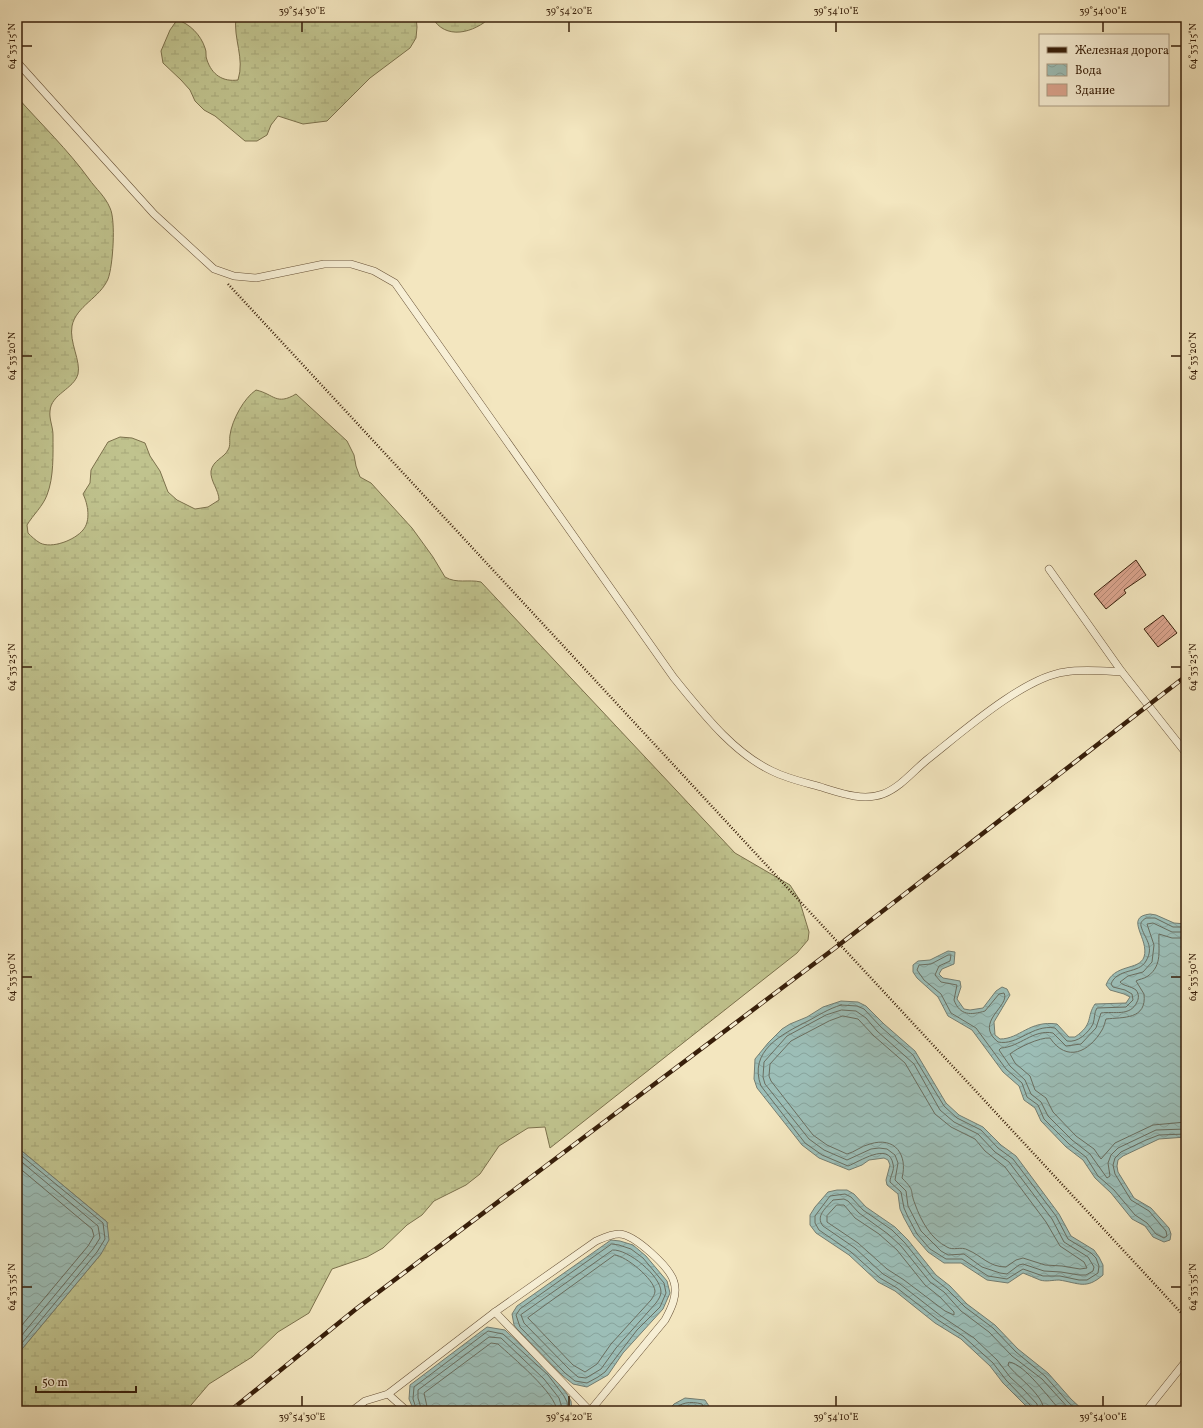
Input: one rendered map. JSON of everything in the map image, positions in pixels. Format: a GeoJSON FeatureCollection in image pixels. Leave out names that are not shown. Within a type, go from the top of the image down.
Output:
{"type":"FeatureCollection","features":[{"type":"Feature","properties":{"kind":"lane"},"geometry":{"type":"LineString","coordinates":[[17,62],[154,214],[214,269],[234,276],[256,278],[324,264],[351,264],[374,271],[395,283],[674,678],[715,726],[752,760],[773,772],[842,794],[865,797],[883,794],[904,781],[922,764],[1000,703],[1033,684],[1064,672],[1122,672]]}},
{"type":"Feature","properties":{"kind":"lane"},"geometry":{"type":"LineString","coordinates":[[1049,569],[1122,672],[1186,753]]}},
{"type":"Feature","properties":{"kind":"lane"},"geometry":{"type":"LineString","coordinates":[[352,1411],[365,1401],[388,1394],[495,1312],[596,1241],[609,1235],[620,1234],[634,1238],[666,1268],[674,1282],[675,1295],[665,1320],[590,1411],[495,1312]]}},
{"type":"Feature","properties":{"kind":"lane"},"geometry":{"type":"LineString","coordinates":[[1146,1411],[1186,1361]]}},
{"type":"Feature","properties":{"kind":"lane"},"geometry":{"type":"LineString","coordinates":[[388,1394],[408,1411]]}},
{"type":"Feature","properties":{"kind":"path"},"geometry":{"type":"LineString","coordinates":[[214,269],[1186,1318]]}},
{"type":"Feature","properties":{"kind":"green space"},"geometry":{"type":"Polygon","coordinates":[[[236,17],[416,17],[417,27],[416,38],[410,48],[370,78],[327,121],[303,124],[278,116],[271,125],[267,135],[257,141],[245,141],[215,116],[204,110],[195,101],[190,90],[163,63],[161,51],[170,30],[177,20],[186,24],[198,34],[206,50],[206,58],[209,65],[215,73],[223,79],[238,80],[240,72],[240,56],[236,33],[236,17]]]}},
{"type":"Feature","properties":{"kind":"green space"},"geometry":{"type":"Polygon","coordinates":[[[432,17],[491,17],[476,27],[460,32],[452,32],[438,25],[432,17]]]}},
{"type":"Feature","properties":{"kind":"green space"},"geometry":{"type":"Polygon","coordinates":[[[17,97],[54,137],[106,200],[112,214],[113,222],[113,243],[108,279],[100,292],[78,313],[72,326],[72,338],[78,363],[78,374],[72,384],[54,400],[51,405],[50,414],[53,432],[53,465],[51,481],[45,499],[27,525],[28,533],[40,543],[51,545],[69,540],[83,530],[86,526],[88,512],[83,494],[90,483],[91,470],[108,442],[120,437],[132,438],[145,443],[150,456],[160,471],[168,492],[177,500],[195,509],[208,507],[219,500],[219,496],[211,475],[212,467],[228,450],[233,423],[247,398],[256,390],[279,399],[284,399],[296,394],[347,441],[354,455],[360,477],[371,483],[412,528],[433,557],[445,577],[458,581],[481,582],[735,853],[790,885],[799,899],[809,932],[808,940],[797,953],[550,1148],[545,1127],[528,1128],[499,1146],[480,1174],[466,1185],[434,1201],[422,1215],[407,1225],[383,1248],[367,1257],[332,1269],[309,1313],[278,1332],[252,1357],[209,1384],[186,1411],[17,1411],[17,1355],[101,1254],[107,1222],[17,1147],[17,97]]]}},
{"type":"Feature","properties":{"kind":"water"},"geometry":{"type":"Polygon","coordinates":[[[1150,914],[1174,923],[1186,924],[1186,1137],[1159,1139],[1123,1156],[1118,1160],[1117,1166],[1118,1172],[1134,1198],[1151,1208],[1169,1228],[1171,1234],[1170,1240],[1164,1242],[1153,1237],[1145,1226],[1132,1219],[1111,1193],[1095,1178],[1083,1160],[1066,1147],[1041,1121],[1035,1108],[1024,1100],[1019,1086],[1003,1072],[972,1030],[948,1016],[938,997],[917,978],[913,972],[913,965],[918,961],[930,960],[948,951],[955,952],[954,964],[942,969],[939,974],[943,978],[960,981],[961,987],[957,999],[964,1009],[970,1010],[983,1008],[996,991],[1002,987],[1007,989],[1010,995],[994,1022],[995,1035],[1000,1039],[1013,1036],[1032,1027],[1047,1023],[1057,1024],[1069,1037],[1075,1037],[1085,1028],[1095,1004],[1126,1003],[1130,997],[1110,990],[1106,985],[1115,973],[1137,964],[1144,957],[1144,943],[1138,924],[1139,919],[1142,916],[1150,914]]]}},
{"type":"Feature","properties":{"kind":"water"},"geometry":{"type":"Polygon","coordinates":[[[841,1001],[858,1002],[866,1006],[915,1051],[946,1103],[959,1115],[983,1127],[1001,1145],[1016,1156],[1059,1214],[1071,1236],[1094,1250],[1103,1265],[1103,1275],[1092,1283],[1077,1284],[1059,1280],[1042,1281],[1023,1273],[1008,1283],[987,1280],[961,1263],[944,1263],[928,1252],[914,1236],[904,1218],[900,1209],[898,1194],[887,1185],[886,1180],[890,1165],[888,1160],[884,1158],[869,1160],[862,1165],[849,1170],[819,1158],[802,1145],[757,1088],[754,1079],[755,1059],[782,1029],[807,1017],[823,1007],[841,1001]]]}},
{"type":"Feature","properties":{"kind":"water"},"geometry":{"type":"Polygon","coordinates":[[[17,1147],[107,1222],[109,1240],[101,1254],[17,1355],[17,1147]]]}},
{"type":"Feature","properties":{"kind":"water"},"geometry":{"type":"Polygon","coordinates":[[[847,1190],[854,1194],[866,1207],[895,1227],[908,1240],[936,1275],[950,1286],[967,1304],[995,1325],[1018,1349],[1048,1373],[1084,1411],[1031,1411],[1003,1383],[990,1366],[961,1339],[935,1323],[895,1291],[878,1282],[849,1255],[816,1233],[810,1225],[810,1215],[828,1192],[847,1190]]]}},
{"type":"Feature","properties":{"kind":"water"},"geometry":{"type":"Polygon","coordinates":[[[611,1240],[633,1245],[646,1256],[667,1281],[670,1293],[663,1309],[623,1353],[608,1375],[587,1387],[573,1384],[563,1376],[517,1329],[514,1325],[512,1314],[517,1306],[611,1240]]]}},
{"type":"Feature","properties":{"kind":"water"},"geometry":{"type":"Polygon","coordinates":[[[487,1327],[505,1330],[551,1373],[571,1401],[572,1411],[414,1411],[409,1399],[410,1385],[487,1327]]]}},
{"type":"Feature","properties":{"kind":"water"},"geometry":{"type":"Polygon","coordinates":[[[685,1398],[705,1400],[709,1406],[709,1411],[667,1411],[674,1404],[685,1398]]]}},
{"type":"Feature","properties":{"kind":"building"},"geometry":{"type":"Polygon","coordinates":[[[1136,560],[1146,575],[1124,590],[1126,593],[1106,609],[1094,594],[1136,560]]]}},
{"type":"Feature","properties":{"kind":"building"},"geometry":{"type":"Polygon","coordinates":[[[1163,615],[1177,633],[1158,647],[1144,629],[1163,615]]]}},
{"type":"Feature","properties":{"kind":"railway"},"geometry":{"type":"LineString","coordinates":[[230,1411],[356,1309],[835,948],[1186,676]]}}]}
